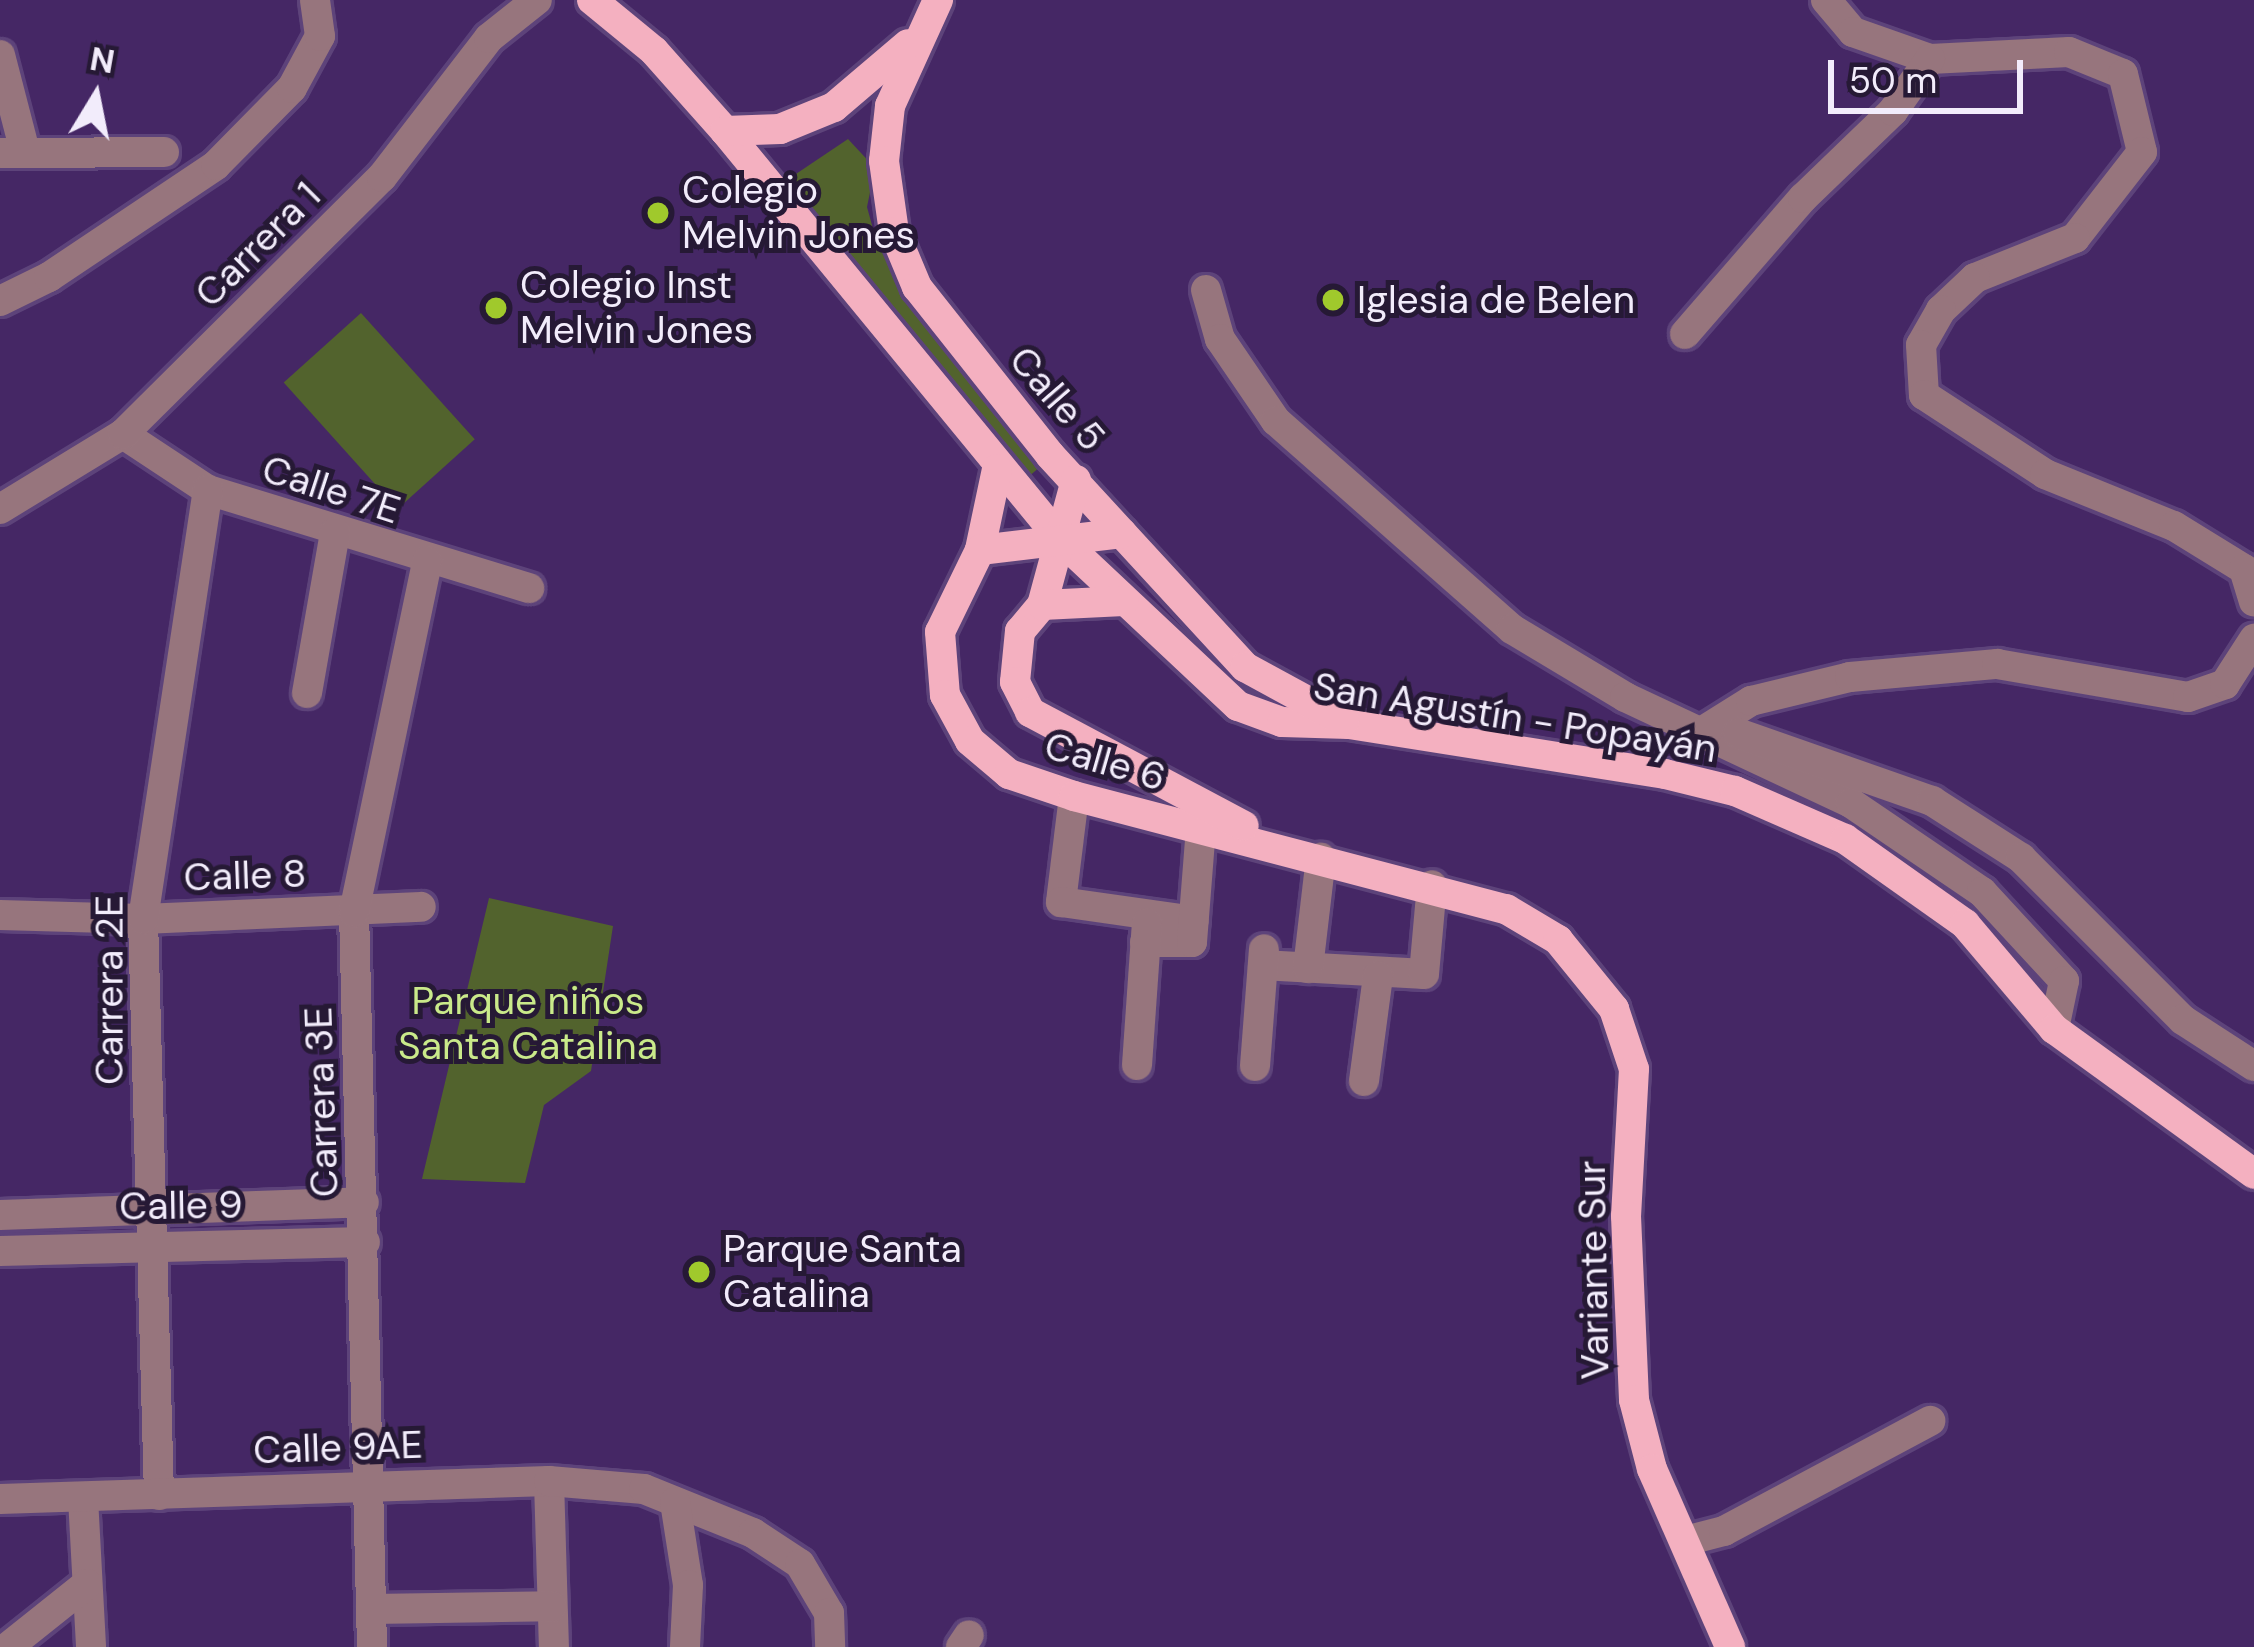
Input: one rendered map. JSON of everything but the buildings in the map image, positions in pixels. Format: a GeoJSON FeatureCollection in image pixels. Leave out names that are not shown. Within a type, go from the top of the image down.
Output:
{"type":"FeatureCollection","features":[{"type":"Feature","properties":{"kind":"main road"},"geometry":{"type":"LineString","coordinates":[[592,0],[654,51],[725,131],[997,469],[1060,539]]}},
{"type":"Feature","properties":{"kind":"main road"},"geometry":{"type":"LineString","coordinates":[[725,131],[780,129],[834,107],[881,74],[920,31],[938,0]]}},
{"type":"Feature","properties":{"kind":"main road","name":"Calle 5"},"geometry":{"type":"LineString","coordinates":[[920,31],[890,106],[884,161],[894,232],[938,318],[1122,533],[1245,667],[1349,724]]}},
{"type":"Feature","properties":{"kind":"main road","name":"Calle 6"},"geometry":{"type":"LineString","coordinates":[[997,469],[980,550],[940,632],[945,695],[970,741],[1009,774],[1074,796],[1432,885],[1533,922],[1579,960]]}},
{"type":"Feature","properties":{"kind":"main road","name":"Calle 6"},"geometry":{"type":"LineString","coordinates":[[1076,480],[1042,605],[1021,631],[1013,658],[1030,712],[1306,854]]}},
{"type":"Feature","properties":{"kind":"main road"},"geometry":{"type":"LineString","coordinates":[[980,550],[1122,533]]}},
{"type":"Feature","properties":{"kind":"main road","name":"San Agustín - Popayán"},"geometry":{"type":"LineString","coordinates":[[1060,539],[1238,706],[1282,722],[1349,724],[1735,791],[1845,839],[1965,924],[2054,1029],[2254,1174]]}},
{"type":"Feature","properties":{"kind":"main road"},"geometry":{"type":"LineString","coordinates":[[1042,605],[1124,601]]}},
{"type":"Feature","properties":{"kind":"main road","name":"Variante Sur"},"geometry":{"type":"LineString","coordinates":[[1579,960],[1614,1009],[1634,1069],[1626,1216],[1634,1400],[1652,1469],[1730,1647]]}},
{"type":"Feature","properties":{"kind":"street","name":"Carrera 1"},"geometry":{"type":"LineString","coordinates":[[0,509],[123,434],[382,177],[489,38],[537,0]]}},
{"type":"Feature","properties":{"kind":"street"},"geometry":{"type":"LineString","coordinates":[[1826,0],[1853,32],[1930,59],[2069,52],[2123,74],[2142,152],[2075,238],[1975,278],[1941,310],[1921,345],[1924,395],[2045,474],[2174,526],[2244,569],[2254,601]]}},
{"type":"Feature","properties":{"kind":"street"},"geometry":{"type":"LineString","coordinates":[[0,301],[49,278],[216,165],[292,88],[320,36],[318,5]]}},
{"type":"Feature","properties":{"kind":"street"},"geometry":{"type":"LineString","coordinates":[[0,55],[13,153],[164,152]]}},
{"type":"Feature","properties":{"kind":"street"},"geometry":{"type":"LineString","coordinates":[[1685,334],[1803,198],[1893,111],[1930,59]]}},
{"type":"Feature","properties":{"kind":"street"},"geometry":{"type":"LineString","coordinates":[[1206,290],[1220,339],[1276,421],[1512,629],[1564,665],[1851,803],[1982,892],[2064,981],[2054,1029]]}},
{"type":"Feature","properties":{"kind":"street","name":"Calle 7E"},"geometry":{"type":"LineString","coordinates":[[123,434],[208,490],[427,562],[530,588]]}},
{"type":"Feature","properties":{"kind":"street","name":"Carrera 2E"},"geometry":{"type":"LineString","coordinates":[[159,1495],[143,919],[208,490]]}},
{"type":"Feature","properties":{"kind":"street"},"geometry":{"type":"LineString","coordinates":[[307,693],[335,532]]}},
{"type":"Feature","properties":{"kind":"street","name":"Carrera 3E"},"geometry":{"type":"LineString","coordinates":[[372,1647],[354,912],[427,562]]}},
{"type":"Feature","properties":{"kind":"street"},"geometry":{"type":"LineString","coordinates":[[1702,732],[1751,700],[1831,682],[1997,664],[2188,698],[2225,684],[2254,639]]}},
{"type":"Feature","properties":{"kind":"street"},"geometry":{"type":"LineString","coordinates":[[1702,732],[1758,734],[1932,801],[2021,858],[2183,1020],[2254,1066]]}},
{"type":"Feature","properties":{"kind":"street"},"geometry":{"type":"LineString","coordinates":[[1074,796],[1061,902],[1147,929],[1193,931],[1201,828]]}},
{"type":"Feature","properties":{"kind":"street"},"geometry":{"type":"LineString","coordinates":[[1306,854],[1309,958]]}},
{"type":"Feature","properties":{"kind":"street"},"geometry":{"type":"LineString","coordinates":[[1255,1066],[1264,955],[1309,958],[1378,976],[1424,974],[1432,885]]}},
{"type":"Feature","properties":{"kind":"street","name":"Calle 8"},"geometry":{"type":"LineString","coordinates":[[0,915],[143,919],[422,907]]}},
{"type":"Feature","properties":{"kind":"street"},"geometry":{"type":"LineString","coordinates":[[1137,1065],[1147,929]]}},
{"type":"Feature","properties":{"kind":"street"},"geometry":{"type":"LineString","coordinates":[[1364,1081],[1378,976]]}},
{"type":"Feature","properties":{"kind":"street","name":"Calle 9"},"geometry":{"type":"LineString","coordinates":[[0,1215],[364,1202]]}},
{"type":"Feature","properties":{"kind":"street","name":"Calle 9"},"geometry":{"type":"LineString","coordinates":[[0,1251],[364,1242]]}},
{"type":"Feature","properties":{"kind":"street"},"geometry":{"type":"LineString","coordinates":[[1685,1541],[1724,1531],[1930,1421]]}},
{"type":"Feature","properties":{"kind":"street","name":"Calle 9AE"},"geometry":{"type":"LineString","coordinates":[[0,1499],[593,1480],[675,1502],[753,1533],[800,1564],[829,1613],[830,1647]]}},
{"type":"Feature","properties":{"kind":"street"},"geometry":{"type":"LineString","coordinates":[[549,1481],[554,1647]]}},
{"type":"Feature","properties":{"kind":"street"},"geometry":{"type":"LineString","coordinates":[[82,1498],[91,1647]]}},
{"type":"Feature","properties":{"kind":"street"},"geometry":{"type":"LineString","coordinates":[[675,1502],[688,1585],[685,1647]]}},
{"type":"Feature","properties":{"kind":"street"},"geometry":{"type":"LineString","coordinates":[[8,1647],[87,1583]]}},
{"type":"Feature","properties":{"kind":"street"},"geometry":{"type":"LineString","coordinates":[[371,1609],[553,1606]]}},
{"type":"Feature","properties":{"kind":"green space"},"geometry":{"type":"Polygon","coordinates":[[[848,139],[875,168],[867,207],[878,247],[1041,466],[1020,484],[781,184],[848,139]]]}},
{"type":"Feature","properties":{"kind":"green space"},"geometry":{"type":"Polygon","coordinates":[[[361,313],[475,439],[397,509],[284,383],[361,313]]]}},
{"type":"Feature","properties":{"kind":"green space","name":"Parque niños Santa Catalina"},"geometry":{"type":"Polygon","coordinates":[[[489,898],[613,926],[591,1071],[544,1105],[525,1183],[422,1179],[489,898]]]}},
{"type":"Feature","properties":{"kind":"place","name":"Colegio Melvin Jones"},"geometry":{"type":"Point","coordinates":[658,213]}},
{"type":"Feature","properties":{"kind":"place","name":"Iglesia de Belen"},"geometry":{"type":"Point","coordinates":[1333,300]}},
{"type":"Feature","properties":{"kind":"place","name":"Colegio Inst Melvin Jones"},"geometry":{"type":"Point","coordinates":[496,308]}},
{"type":"Feature","properties":{"kind":"place","name":"Parque Santa Catalina"},"geometry":{"type":"Point","coordinates":[699,1272]}}]}
